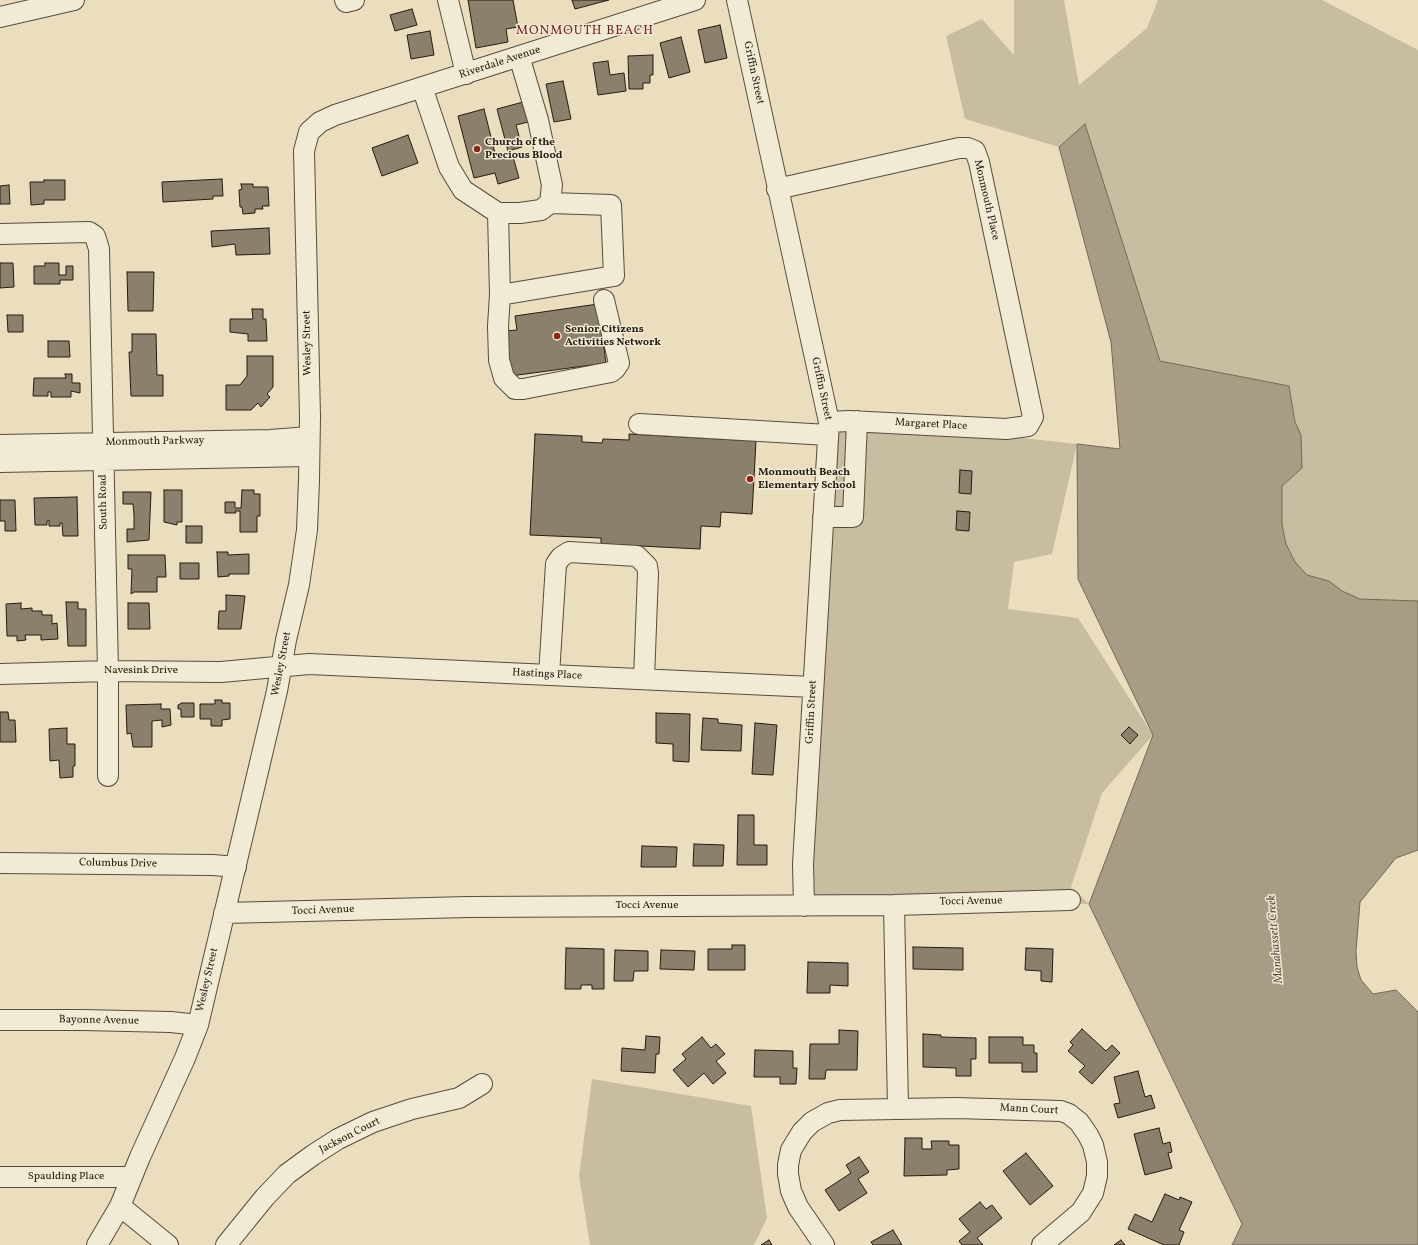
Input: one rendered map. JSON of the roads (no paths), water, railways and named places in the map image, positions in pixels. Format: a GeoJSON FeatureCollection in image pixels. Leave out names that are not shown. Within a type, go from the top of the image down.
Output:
{"type":"FeatureCollection","features":[{"type":"Feature","properties":{"kind":"street"},"geometry":{"type":"LineString","coordinates":[[0,17],[74,0]]}},
{"type":"Feature","properties":{"kind":"street"},"geometry":{"type":"LineString","coordinates":[[448,0],[466,74]]}},
{"type":"Feature","properties":{"kind":"street","name":"Riverdale Avenue"},"geometry":{"type":"LineString","coordinates":[[309,132],[320,122],[335,114],[466,74],[695,0]]}},
{"type":"Feature","properties":{"kind":"street","name":"Griffin Street"},"geometry":{"type":"LineString","coordinates":[[737,0],[829,429],[803,864],[804,906]]}},
{"type":"Feature","properties":{"kind":"street"},"geometry":{"type":"LineString","coordinates":[[422,87],[450,166],[463,190],[498,213],[520,213],[541,210],[550,202],[552,185],[538,120],[520,56]]}},
{"type":"Feature","properties":{"kind":"street","name":"Wesley Street"},"geometry":{"type":"LineString","coordinates":[[97,1245],[120,1206],[169,1089],[185,1058],[198,1025],[236,867],[303,564],[307,530],[309,447],[304,152],[305,141],[309,132]]}},
{"type":"Feature","properties":{"kind":"street","name":"Monmouth Place"},"geometry":{"type":"LineString","coordinates":[[777,190],[959,148],[968,148],[975,151],[979,162],[1032,410],[1033,417],[1031,423]]}},
{"type":"Feature","properties":{"kind":"street"},"geometry":{"type":"LineString","coordinates":[[500,295],[614,276],[611,205],[550,202]]}},
{"type":"Feature","properties":{"kind":"street"},"geometry":{"type":"LineString","coordinates":[[498,213],[500,295],[498,326],[499,360],[504,378],[515,389],[523,389],[611,372],[615,369],[619,363],[604,300]]}},
{"type":"Feature","properties":{"kind":"street","name":"South Road"},"geometry":{"type":"LineString","coordinates":[[0,234],[89,232],[95,236],[99,249],[108,671],[108,776]]}},
{"type":"Feature","properties":{"kind":"street"},"geometry":{"type":"LineString","coordinates":[[824,517],[853,518],[857,421]]}},
{"type":"Feature","properties":{"kind":"street","name":"Margaret Place"},"geometry":{"type":"LineString","coordinates":[[639,424],[829,429],[857,421],[1006,429],[1021,428],[1031,423]]}},
{"type":"Feature","properties":{"kind":"street","name":"Monmouth Parkway"},"geometry":{"type":"LineString","coordinates":[[0,462],[103,451],[270,440],[309,447]]}},
{"type":"Feature","properties":{"kind":"street","name":"Monmouth Parkway"},"geometry":{"type":"LineString","coordinates":[[0,445],[103,451]]}},
{"type":"Feature","properties":{"kind":"street"},"geometry":{"type":"LineString","coordinates":[[549,675],[556,564],[561,557],[569,552],[637,556],[647,566],[648,574],[644,680]]}},
{"type":"Feature","properties":{"kind":"street","name":"Hastings Place"},"geometry":{"type":"LineString","coordinates":[[281,667],[316,664],[813,687]]}},
{"type":"Feature","properties":{"kind":"street","name":"Navesink Drive"},"geometry":{"type":"LineString","coordinates":[[0,674],[108,671],[221,672],[281,667]]}},
{"type":"Feature","properties":{"kind":"street","name":"Columbus Drive"},"geometry":{"type":"LineString","coordinates":[[0,863],[157,864],[236,867]]}},
{"type":"Feature","properties":{"kind":"street","name":"Tocci Avenue"},"geometry":{"type":"LineString","coordinates":[[224,913],[469,907],[894,905],[1070,900]]}},
{"type":"Feature","properties":{"kind":"street"},"geometry":{"type":"LineString","coordinates":[[894,905],[898,1108]]}},
{"type":"Feature","properties":{"kind":"street","name":"Bayonne Avenue"},"geometry":{"type":"LineString","coordinates":[[0,1020],[171,1022],[198,1025]]}},
{"type":"Feature","properties":{"kind":"street","name":"Jackson Court"},"geometry":{"type":"LineString","coordinates":[[226,1245],[265,1197],[287,1174],[312,1155],[338,1139],[373,1122],[412,1108],[459,1098],[482,1084]]}},
{"type":"Feature","properties":{"kind":"street","name":"Mann Court"},"geometry":{"type":"LineString","coordinates":[[824,1245],[798,1207],[791,1191],[788,1165],[791,1150],[797,1138],[812,1122],[828,1113],[840,1110],[898,1108],[1061,1111],[1069,1114],[1079,1122],[1093,1145],[1097,1162],[1097,1176],[1093,1193],[1081,1212],[1042,1245]]}},
{"type":"Feature","properties":{"kind":"street","name":"Spaulding Place"},"geometry":{"type":"LineString","coordinates":[[0,1177],[132,1177]]}},
{"type":"Feature","properties":{"kind":"street"},"geometry":{"type":"LineString","coordinates":[[120,1206],[168,1245]]}},
{"type":"Feature","properties":{"kind":"water","name":"Manahassett Creek"},"geometry":{"type":"Polygon","coordinates":[[[1085,124],[1160,361],[1289,386],[1295,422],[1301,435],[1302,468],[1282,486],[1282,524],[1286,544],[1295,562],[1307,575],[1329,581],[1342,591],[1360,599],[1418,601],[1418,850],[1396,858],[1360,902],[1356,951],[1357,967],[1361,980],[1373,994],[1396,990],[1418,1012],[1418,1245],[1232,1245],[1242,1224],[1089,904],[1153,735],[1078,579],[1077,444],[1120,449],[1111,342],[1059,147],[1085,124]]]}},
{"type":"Feature","properties":{"kind":"place","name":"Church of the Precious Blood"},"geometry":{"type":"Point","coordinates":[477,149]}},
{"type":"Feature","properties":{"kind":"place","name":"Senior Citizens Activities Network"},"geometry":{"type":"Point","coordinates":[557,336]}},
{"type":"Feature","properties":{"kind":"place","name":"Monmouth Beach Elementary School"},"geometry":{"type":"Point","coordinates":[750,479]}},
{"type":"Feature","properties":{"kind":"district","name":"MONMOUTH BEACH"},"geometry":{"type":"Point","coordinates":[585,32]}}]}
